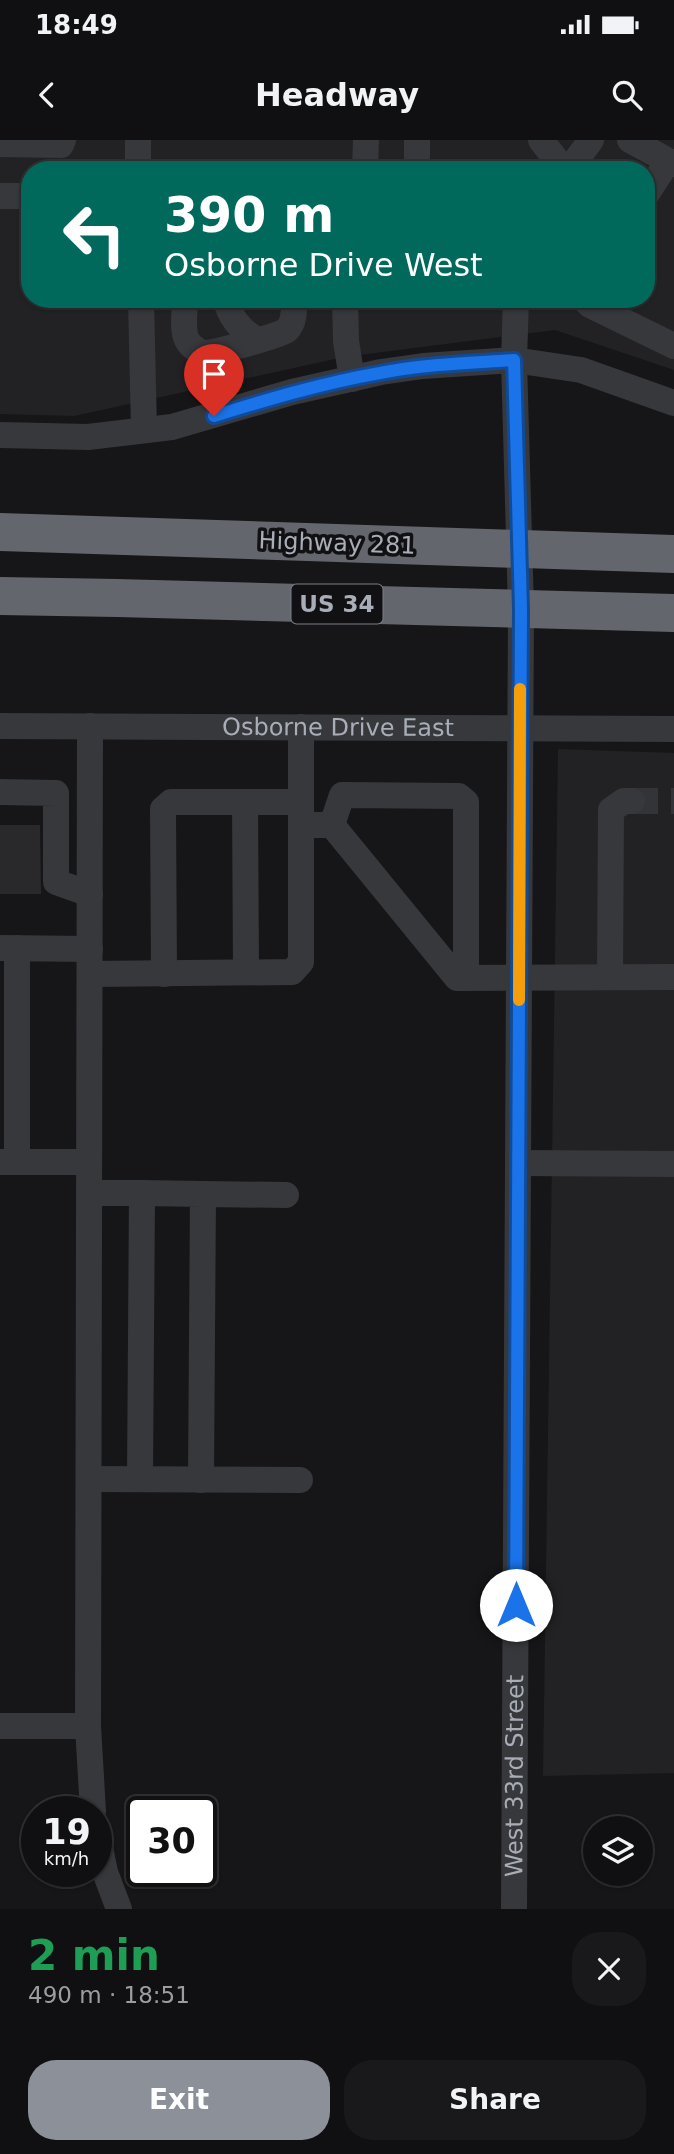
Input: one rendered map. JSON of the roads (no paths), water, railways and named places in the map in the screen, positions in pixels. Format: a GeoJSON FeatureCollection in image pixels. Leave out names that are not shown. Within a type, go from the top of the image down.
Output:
{"type":"FeatureCollection","features":[{"type":"Feature","properties":{"kind":"highway","name":"Highway 281"},"geometry":{"type":"LineString","coordinates":[[0,532],[674,554]]}},
{"type":"Feature","properties":{"kind":"highway","name":"US 34"},"geometry":{"type":"LineString","coordinates":[[0,596],[674,613]]}},
{"type":"Feature","properties":{"kind":"street"},"geometry":{"type":"LineString","coordinates":[[0,144],[61,145],[63,140]]}},
{"type":"Feature","properties":{"kind":"street"},"geometry":{"type":"LineString","coordinates":[[138,140],[138,161]]}},
{"type":"Feature","properties":{"kind":"street"},"geometry":{"type":"LineString","coordinates":[[365,161],[366,140]]}},
{"type":"Feature","properties":{"kind":"street"},"geometry":{"type":"LineString","coordinates":[[416,140],[417,161]]}},
{"type":"Feature","properties":{"kind":"street"},"geometry":{"type":"LineString","coordinates":[[541,140],[558,161]]}},
{"type":"Feature","properties":{"kind":"street"},"geometry":{"type":"LineString","coordinates":[[574,161],[591,140]]}},
{"type":"Feature","properties":{"kind":"street"},"geometry":{"type":"LineString","coordinates":[[630,140],[671,163],[655,183]]}},
{"type":"Feature","properties":{"kind":"street"},"geometry":{"type":"LineString","coordinates":[[0,196],[21,196]]}},
{"type":"Feature","properties":{"kind":"street"},"geometry":{"type":"LineString","coordinates":[[141,308],[144,430]]}},
{"type":"Feature","properties":{"kind":"street"},"geometry":{"type":"LineString","coordinates":[[185,308],[186,338],[190,345],[201,353],[213,353],[256,339],[281,335],[289,328],[295,308]]}},
{"type":"Feature","properties":{"kind":"street"},"geometry":{"type":"LineString","coordinates":[[229,308],[231,315],[248,335],[256,339]]}},
{"type":"Feature","properties":{"kind":"street"},"geometry":{"type":"LineString","coordinates":[[345,308],[346,341],[352,379]]}},
{"type":"Feature","properties":{"kind":"street","name":"West 33rd Street"},"geometry":{"type":"LineString","coordinates":[[514,1909],[521,609],[514,360],[516,308]]}},
{"type":"Feature","properties":{"kind":"street"},"geometry":{"type":"LineString","coordinates":[[596,308],[674,346]]}},
{"type":"Feature","properties":{"kind":"street"},"geometry":{"type":"LineString","coordinates":[[0,435],[88,437],[172,427],[292,392],[352,379],[423,366],[514,360],[581,370],[674,403]]}},
{"type":"Feature","properties":{"kind":"street","name":"Osborne Drive East"},"geometry":{"type":"LineString","coordinates":[[0,726],[674,729]]}},
{"type":"Feature","properties":{"kind":"street"},"geometry":{"type":"LineString","coordinates":[[90,726],[88,1726],[92,1796]]}},
{"type":"Feature","properties":{"kind":"street"},"geometry":{"type":"LineString","coordinates":[[89,1162],[8,1162],[9,948],[164,974],[292,972],[301,962],[301,727]]}},
{"type":"Feature","properties":{"kind":"street"},"geometry":{"type":"LineString","coordinates":[[0,792],[56,793],[55,881],[90,894]]}},
{"type":"Feature","properties":{"kind":"street"},"geometry":{"type":"LineString","coordinates":[[332,825],[342,795],[459,796],[466,802],[466,978]]}},
{"type":"Feature","properties":{"kind":"street"},"geometry":{"type":"LineString","coordinates":[[610,977],[611,810],[624,801],[632,801]]}},
{"type":"Feature","properties":{"kind":"street"},"geometry":{"type":"LineString","coordinates":[[164,974],[163,809],[171,802],[244,802],[301,813],[332,825],[457,978],[674,977]]}},
{"type":"Feature","properties":{"kind":"street"},"geometry":{"type":"LineString","coordinates":[[244,802],[246,972]]}},
{"type":"Feature","properties":{"kind":"street"},"geometry":{"type":"LineString","coordinates":[[518,1163],[674,1164]]}},
{"type":"Feature","properties":{"kind":"street"},"geometry":{"type":"LineString","coordinates":[[89,1193],[286,1195]]}},
{"type":"Feature","properties":{"kind":"street"},"geometry":{"type":"LineString","coordinates":[[140,1479],[142,1193]]}},
{"type":"Feature","properties":{"kind":"street"},"geometry":{"type":"LineString","coordinates":[[201,1480],[203,1194]]}},
{"type":"Feature","properties":{"kind":"street"},"geometry":{"type":"LineString","coordinates":[[89,1479],[300,1480]]}},
{"type":"Feature","properties":{"kind":"street"},"geometry":{"type":"LineString","coordinates":[[0,1726],[88,1726]]}},
{"type":"Feature","properties":{"kind":"street"},"geometry":{"type":"LineString","coordinates":[[111,1887],[119,1909]]}},
{"type":"Feature","properties":{"kind":"tunnel"},"geometry":{"type":"LineString","coordinates":[[632,801],[674,801]]}}]}
